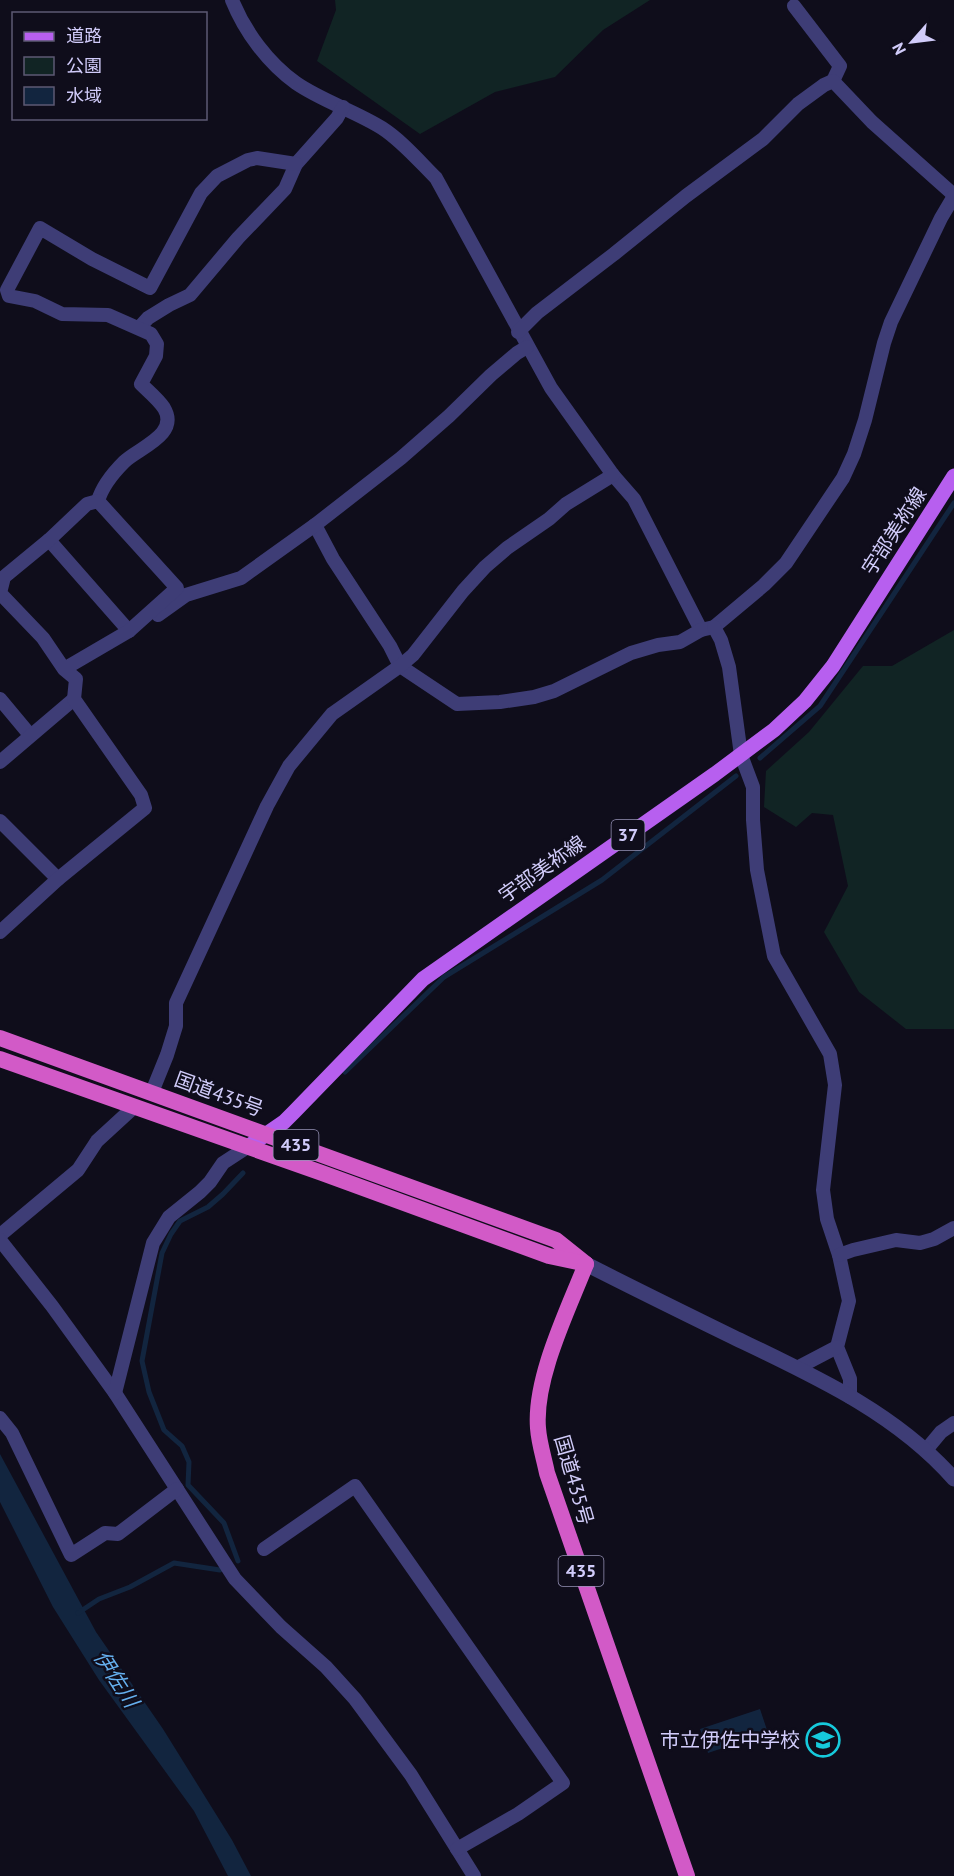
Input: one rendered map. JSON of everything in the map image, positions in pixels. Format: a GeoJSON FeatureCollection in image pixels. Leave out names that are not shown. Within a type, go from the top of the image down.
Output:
{"type":"FeatureCollection","features":[{"type":"Feature","properties":{"kind":"highway","name":"国道435号"},"geometry":{"type":"LineString","coordinates":[[0,1038],[556,1240],[586,1264]]}},
{"type":"Feature","properties":{"kind":"highway","name":"国道435号"},"geometry":{"type":"LineString","coordinates":[[0,1059],[249,1146],[549,1256],[586,1264]]}},
{"type":"Feature","properties":{"kind":"highway","name":"国道435号"},"geometry":{"type":"LineString","coordinates":[[586,1264],[549,1361],[539,1397],[538,1428],[547,1473],[687,1876]]}},
{"type":"Feature","properties":{"kind":"main road","name":"宇部美祢線"},"geometry":{"type":"LineString","coordinates":[[249,1146],[294,1112],[423,979],[741,755],[805,701],[833,666],[954,476]]}},
{"type":"Feature","properties":{"kind":"street"},"geometry":{"type":"LineString","coordinates":[[232,0],[238,15],[272,63],[297,84],[383,129],[414,155],[436,178],[518,332],[551,388],[613,475],[634,499],[708,629],[721,640],[729,667],[741,755],[753,787],[757,870],[774,956],[830,1054],[835,1085],[824,1190],[827,1219],[839,1255],[849,1301],[837,1347],[850,1379],[850,1397]]}},
{"type":"Feature","properties":{"kind":"street"},"geometry":{"type":"LineString","coordinates":[[518,332],[537,312],[763,139],[798,104],[833,81],[840,66],[794,6]]}},
{"type":"Feature","properties":{"kind":"street"},"geometry":{"type":"LineString","coordinates":[[315,525],[333,559],[390,646],[400,666],[456,704],[500,702],[534,697],[554,691],[631,653],[658,645],[680,642],[708,629],[764,585],[786,563],[843,478],[865,420],[891,322],[954,196],[873,122],[833,81]]}},
{"type":"Feature","properties":{"kind":"street"},"geometry":{"type":"LineString","coordinates":[[139,328],[147,318],[190,295],[238,238],[285,189],[296,164],[337,118],[343,107]]}},
{"type":"Feature","properties":{"kind":"street"},"geometry":{"type":"LineString","coordinates":[[98,501],[100,492],[123,463],[159,438],[166,428],[168,419],[164,409],[141,384],[156,356],[157,344],[151,334],[108,315],[62,314],[35,301],[9,296],[7,290],[40,228],[92,259],[150,288],[201,193],[217,176],[248,159],[256,158],[296,164]]}},
{"type":"Feature","properties":{"kind":"street"},"geometry":{"type":"LineString","coordinates":[[146,615],[158,615],[186,595],[241,578],[315,525],[401,458],[491,375],[527,347]]}},
{"type":"Feature","properties":{"kind":"street"},"geometry":{"type":"LineString","coordinates":[[152,1092],[176,1026],[176,1003],[267,806],[289,766],[332,714],[413,655],[463,591],[485,567],[566,504],[613,475]]}},
{"type":"Feature","properties":{"kind":"street"},"geometry":{"type":"LineString","coordinates":[[0,932],[58,879],[145,808],[141,795],[74,699],[76,679],[64,669],[43,638],[0,593],[4,578],[87,504],[98,501]]}},
{"type":"Feature","properties":{"kind":"street"},"geometry":{"type":"LineString","coordinates":[[64,669],[129,631],[177,588],[98,501]]}},
{"type":"Feature","properties":{"kind":"street"},"geometry":{"type":"LineString","coordinates":[[49,540],[129,631]]}},
{"type":"Feature","properties":{"kind":"street"},"geometry":{"type":"LineString","coordinates":[[0,699],[30,735]]}},
{"type":"Feature","properties":{"kind":"street"},"geometry":{"type":"LineString","coordinates":[[0,762],[74,699]]}},
{"type":"Feature","properties":{"kind":"street"},"geometry":{"type":"LineString","coordinates":[[0,821],[58,879]]}},
{"type":"Feature","properties":{"kind":"street"},"geometry":{"type":"LineString","coordinates":[[0,1235],[78,1170],[97,1141],[134,1107]]}},
{"type":"Feature","properties":{"kind":"street"},"geometry":{"type":"LineString","coordinates":[[115,1393],[153,1244],[169,1217],[210,1182],[223,1163],[249,1146]]}},
{"type":"Feature","properties":{"kind":"street"},"geometry":{"type":"LineString","coordinates":[[839,1255],[896,1240],[920,1243],[934,1239],[954,1228]]}},
{"type":"Feature","properties":{"kind":"street"},"geometry":{"type":"LineString","coordinates":[[0,1240],[52,1306],[115,1393],[235,1579],[281,1627],[326,1666],[355,1699],[411,1775],[474,1876]]}},
{"type":"Feature","properties":{"kind":"street"},"geometry":{"type":"LineString","coordinates":[[586,1264],[797,1368],[850,1397],[881,1416],[926,1450],[954,1479]]}},
{"type":"Feature","properties":{"kind":"street"},"geometry":{"type":"LineString","coordinates":[[797,1368],[837,1347]]}},
{"type":"Feature","properties":{"kind":"street"},"geometry":{"type":"LineString","coordinates":[[0,1418],[12,1433],[71,1555],[105,1533],[118,1534],[177,1489]]}},
{"type":"Feature","properties":{"kind":"street"},"geometry":{"type":"LineString","coordinates":[[926,1450],[941,1432],[954,1423]]}},
{"type":"Feature","properties":{"kind":"street"},"geometry":{"type":"LineString","coordinates":[[264,1549],[355,1486],[564,1783],[518,1814],[457,1849]]}},
{"type":"Feature","properties":{"kind":"green space"},"geometry":{"type":"Polygon","coordinates":[[[335,0],[650,0],[603,30],[555,77],[495,92],[420,134],[317,61],[336,10],[335,0]]]}},
{"type":"Feature","properties":{"kind":"green space"},"geometry":{"type":"Polygon","coordinates":[[[954,630],[954,1029],[906,1029],[859,992],[824,932],[848,886],[833,815],[812,813],[796,827],[764,807],[766,771],[809,732],[863,666],[892,666],[954,630]]]}},
{"type":"Feature","properties":{"kind":"water","name":"伊佐川"},"geometry":{"type":"Polygon","coordinates":[[[0,1454],[96,1632],[163,1729],[232,1840],[251,1876],[228,1876],[194,1811],[99,1680],[53,1607],[0,1502],[0,1454]]]}},
{"type":"Feature","properties":{"kind":"water"},"geometry":{"type":"Polygon","coordinates":[[[760,1709],[768,1733],[708,1753],[700,1729],[760,1709]]]}},
{"type":"Feature","properties":{"kind":"waterway"},"geometry":{"type":"LineString","coordinates":[[760,758],[820,706],[954,503]]}},
{"type":"Feature","properties":{"kind":"waterway"},"geometry":{"type":"LineString","coordinates":[[345,1072],[444,977],[602,880],[736,776]]}},
{"type":"Feature","properties":{"kind":"waterway"},"geometry":{"type":"LineString","coordinates":[[238,1561],[224,1523],[188,1485],[189,1462],[182,1446],[164,1430],[149,1392],[142,1361],[162,1253],[171,1234],[180,1221],[208,1207],[243,1173]]}},
{"type":"Feature","properties":{"kind":"waterway"},"geometry":{"type":"LineString","coordinates":[[78,1613],[99,1599],[130,1587],[174,1563],[220,1570]]}},
{"type":"Feature","properties":{"kind":"place","name":"市立伊佐中学校"},"geometry":{"type":"Point","coordinates":[823,1740]}}]}
